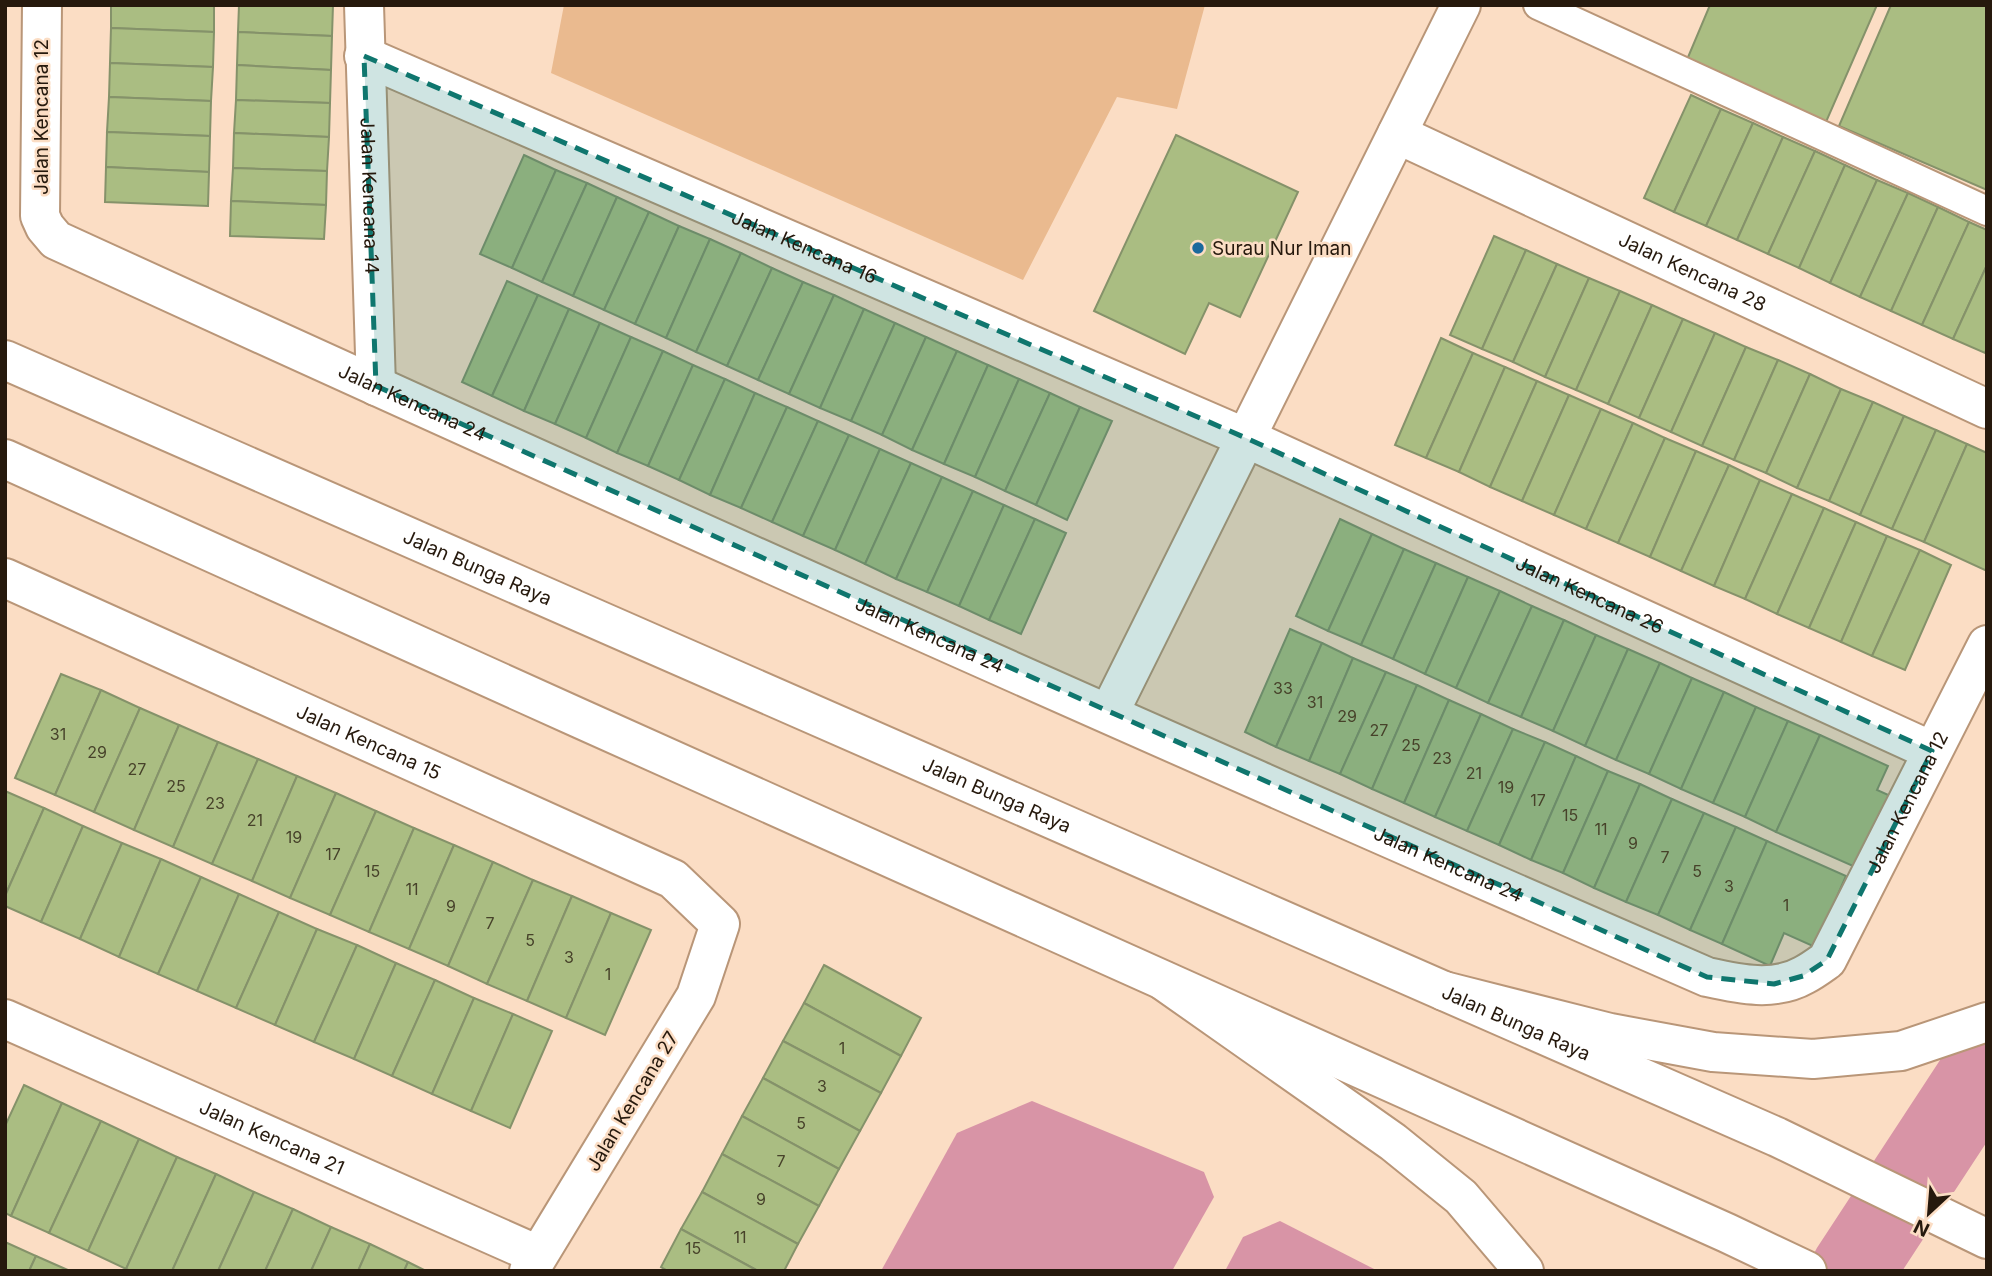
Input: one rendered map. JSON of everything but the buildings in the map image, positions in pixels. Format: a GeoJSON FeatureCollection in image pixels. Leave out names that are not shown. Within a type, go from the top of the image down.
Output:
{"type":"FeatureCollection","features":[{"type":"Feature","properties":{"kind":"main road","name":"Jalan Kencana 12"},"geometry":{"type":"LineString","coordinates":[[42,5],[40,216],[46,227]]}},
{"type":"Feature","properties":{"kind":"main road","name":"Jalan Kencana 14"},"geometry":{"type":"LineString","coordinates":[[364,5],[376,386]]}},
{"type":"Feature","properties":{"kind":"main road"},"geometry":{"type":"LineString","coordinates":[[1109,713],[1461,5]]}},
{"type":"Feature","properties":{"kind":"main road","name":"Jalan Kencana 16"},"geometry":{"type":"LineString","coordinates":[[364,56],[1245,438]]}},
{"type":"Feature","properties":{"kind":"main road","name":"Jalan Kencana 28"},"geometry":{"type":"LineString","coordinates":[[1397,134],[1987,409]]}},
{"type":"Feature","properties":{"kind":"main road","name":"Jalan Kencana 24"},"geometry":{"type":"LineString","coordinates":[[46,227],[57,240],[376,386],[1707,977],[1745,986],[1774,984],[1802,976],[1827,960]]}},
{"type":"Feature","properties":{"kind":"main road","name":"Jalan Bunga Raya"},"geometry":{"type":"LineString","coordinates":[[5,360],[1777,1137],[1986,1238]]}},
{"type":"Feature","properties":{"kind":"main road","name":"Jalan Kencana 26"},"geometry":{"type":"LineString","coordinates":[[1245,438],[1932,751]]}},
{"type":"Feature","properties":{"kind":"main road"},"geometry":{"type":"LineString","coordinates":[[5,459],[1807,1271]]}},
{"type":"Feature","properties":{"kind":"main road","name":"Jalan Kencana 15"},"geometry":{"type":"LineString","coordinates":[[5,578],[673,879],[720,924]]}},
{"type":"Feature","properties":{"kind":"main road","name":"Jalan Kencana 12"},"geometry":{"type":"LineString","coordinates":[[1827,960],[1987,645]]}},
{"type":"Feature","properties":{"kind":"main road","name":"Jalan Kencana 27"},"geometry":{"type":"LineString","coordinates":[[533,1263],[696,996],[720,924]]}},
{"type":"Feature","properties":{"kind":"main road"},"geometry":{"type":"LineString","coordinates":[[1164,981],[1403,1150],[1461,1197],[1524,1271]]}},
{"type":"Feature","properties":{"kind":"main road"},"geometry":{"type":"LineString","coordinates":[[1444,991],[1611,1033],[1713,1052],[1813,1059],[1901,1051],[1987,1022]]}},
{"type":"Feature","properties":{"kind":"main road","name":"Jalan Kencana 21"},"geometry":{"type":"LineString","coordinates":[[5,1020],[533,1263]]}},
{"type":"Feature","properties":{"kind":"lane"},"geometry":{"type":"LineString","coordinates":[[1538,5],[1987,211]]}},
{"type":"Feature","properties":{"kind":"highlighted area"},"geometry":{"type":"Polygon","coordinates":[[[364,56],[1246,438],[1932,751],[1827,960],[1803,976],[1774,984],[1707,977],[376,386],[364,56]]]}},
{"type":"Feature","properties":{"kind":"shaded area"},"geometry":{"type":"Polygon","coordinates":[[[564,5],[1205,5],[1177,109],[1117,97],[1023,280],[551,73],[564,5]]]}},
{"type":"Feature","properties":{"kind":"shaded area"},"geometry":{"type":"Polygon","coordinates":[[[1032,1101],[1204,1172],[1214,1197],[1172,1271],[881,1271],[957,1133],[1032,1101]]]}},
{"type":"Feature","properties":{"kind":"shaded area"},"geometry":{"type":"Polygon","coordinates":[[[1280,1221],[1378,1271],[1225,1271],[1243,1237],[1280,1221]]]}},
{"type":"Feature","properties":{"kind":"waterway"},"geometry":{"type":"LineString","coordinates":[[1852,1271],[1987,1065]]}},
{"type":"Feature","properties":{"kind":"place","name":"Surau Nur Iman"},"geometry":{"type":"Point","coordinates":[1198,248]}}]}
